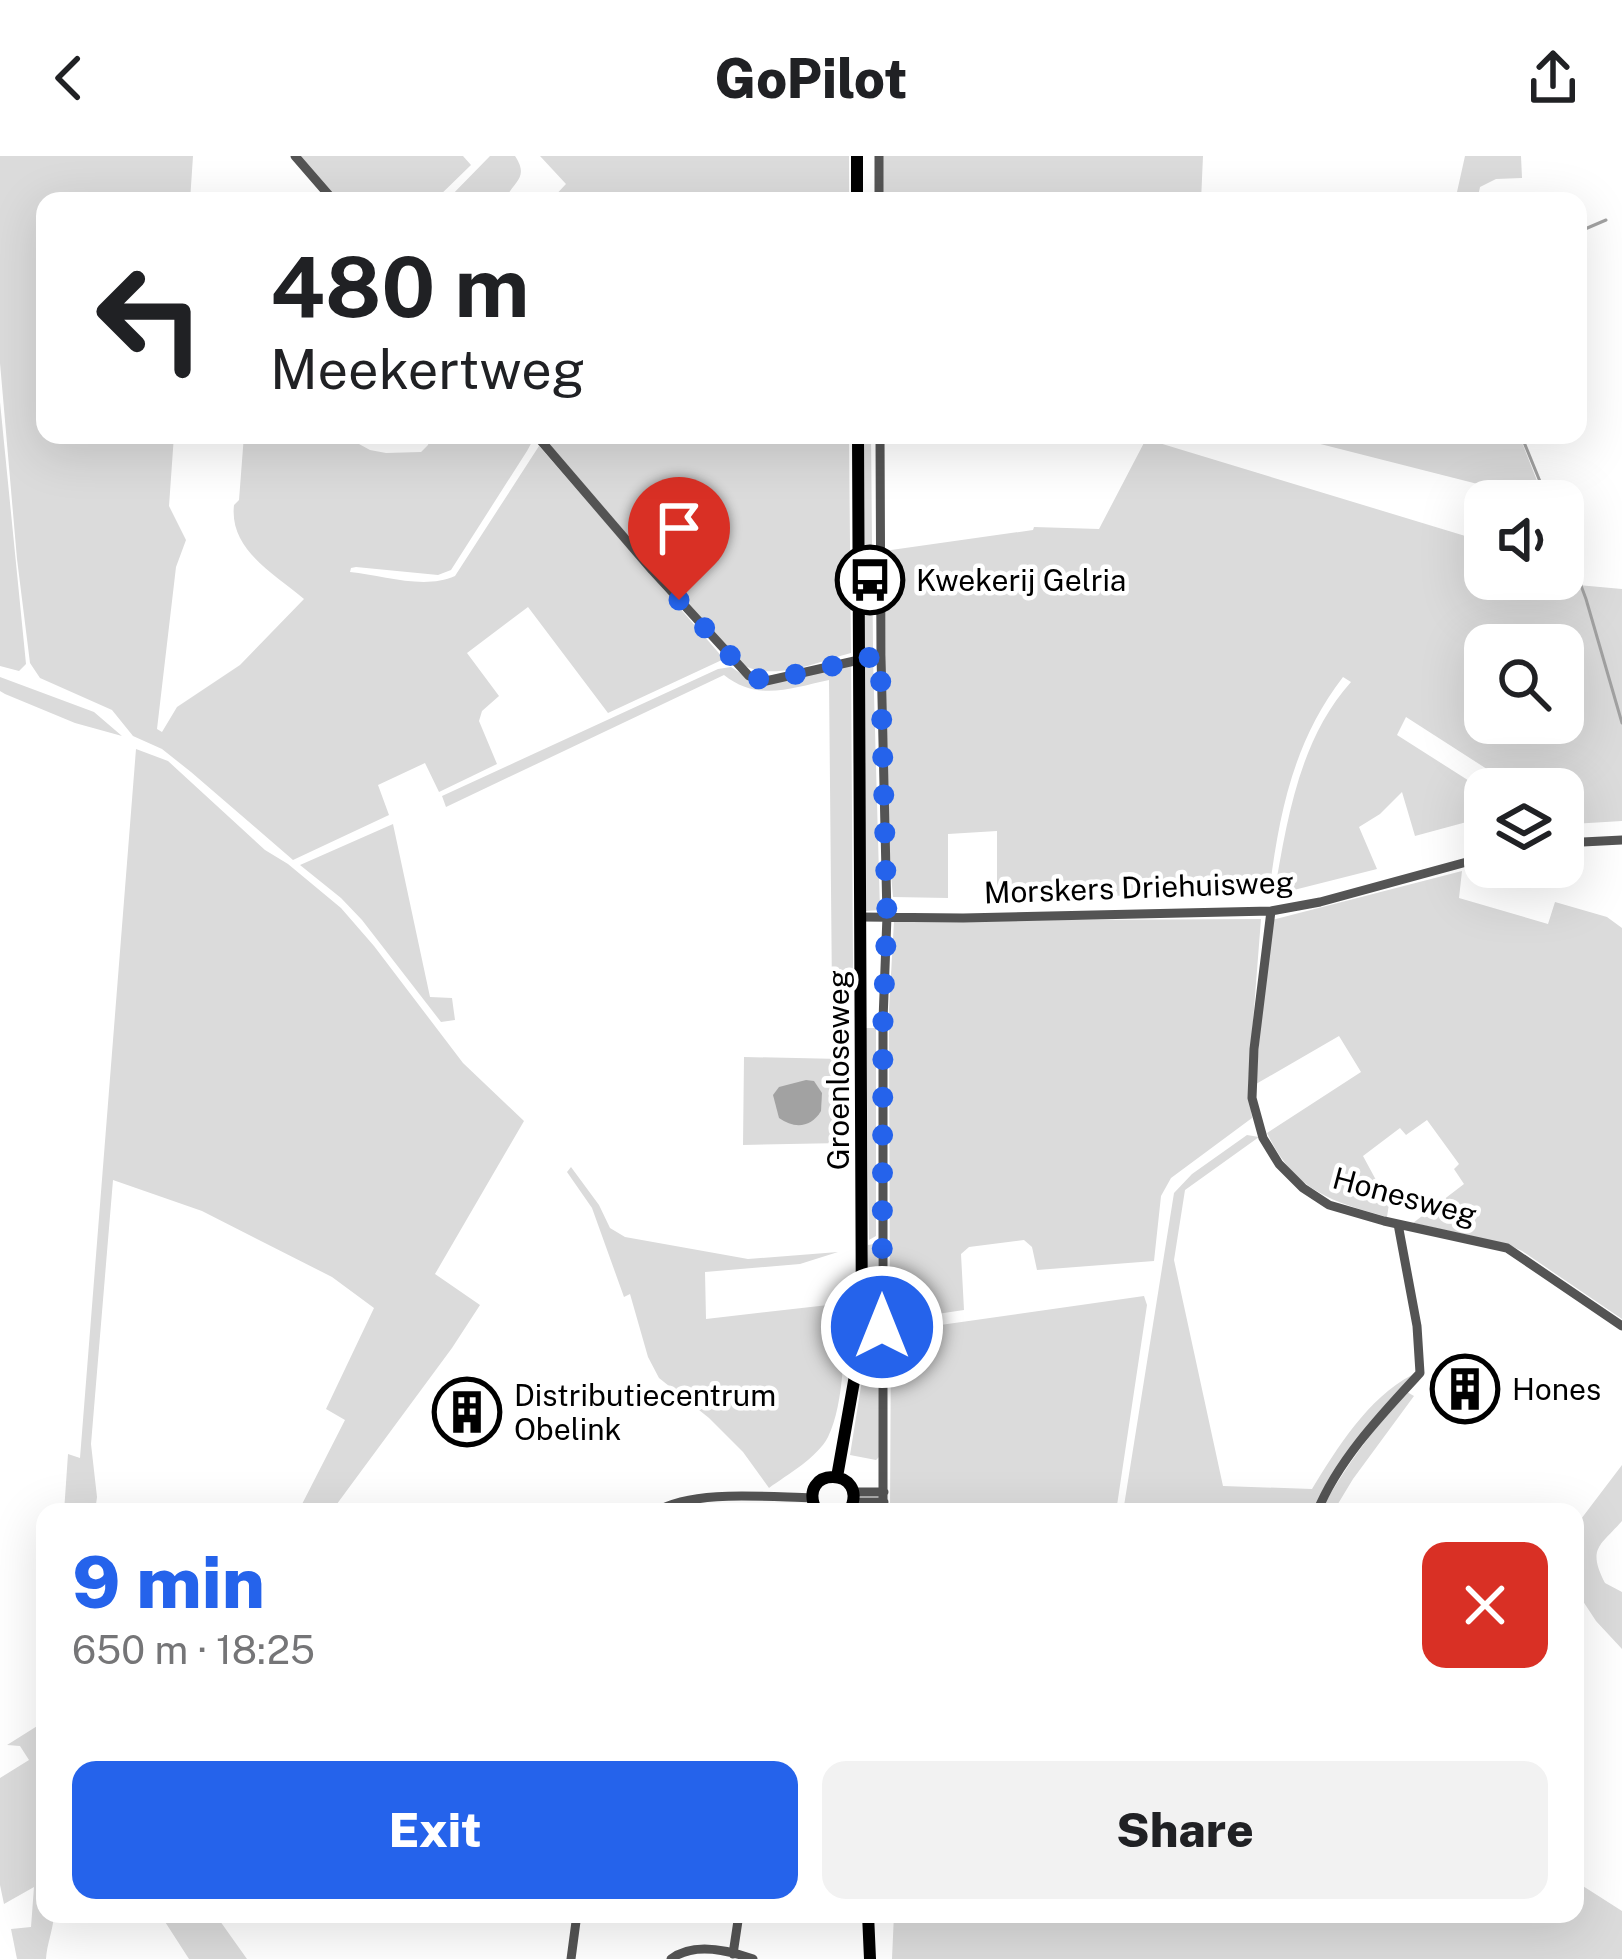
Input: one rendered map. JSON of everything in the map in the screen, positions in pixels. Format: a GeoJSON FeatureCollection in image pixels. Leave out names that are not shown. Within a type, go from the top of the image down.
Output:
{"type":"FeatureCollection","features":[{"type":"Feature","properties":{"kind":"main road"},"geometry":{"type":"LineString","coordinates":[[857,156],[857,192]]}},
{"type":"Feature","properties":{"kind":"main road","name":"Groenloseweg"},"geometry":{"type":"LineString","coordinates":[[837,1477],[862,1336],[859,444]]}},
{"type":"Feature","properties":{"kind":"main road"},"geometry":{"type":"LineString","coordinates":[[814,1503],[814,1488],[821,1480],[837,1477],[848,1482],[852,1502]]}},
{"type":"Feature","properties":{"kind":"main road"},"geometry":{"type":"LineString","coordinates":[[868,1923],[869,1959]]}},
{"type":"Feature","properties":{"kind":"street"},"geometry":{"type":"LineString","coordinates":[[295,156],[326,192]]}},
{"type":"Feature","properties":{"kind":"street"},"geometry":{"type":"LineString","coordinates":[[878,192],[879,156]]}},
{"type":"Feature","properties":{"kind":"street"},"geometry":{"type":"LineString","coordinates":[[544,444],[749,676],[766,681],[880,655]]}},
{"type":"Feature","properties":{"kind":"street","name":"Groenloseweg"},"geometry":{"type":"LineString","coordinates":[[852,1502],[884,1502],[887,916],[880,444]]}},
{"type":"Feature","properties":{"kind":"street"},"geometry":{"type":"LineString","coordinates":[[1584,842],[1622,840]]}},
{"type":"Feature","properties":{"kind":"street","name":"Morskers Driehuisweg"},"geometry":{"type":"LineString","coordinates":[[861,917],[1270,911],[1464,863]]}},
{"type":"Feature","properties":{"kind":"street","name":"Honesweg"},"geometry":{"type":"LineString","coordinates":[[1270,911],[1252,1098],[1263,1138],[1279,1165],[1329,1205],[1508,1248],[1622,1326]]}},
{"type":"Feature","properties":{"kind":"street"},"geometry":{"type":"LineString","coordinates":[[1321,1503],[1341,1468],[1420,1373],[1417,1326],[1398,1223]]}},
{"type":"Feature","properties":{"kind":"street"},"geometry":{"type":"LineString","coordinates":[[672,1503],[698,1498],[781,1503]]}},
{"type":"Feature","properties":{"kind":"street"},"geometry":{"type":"LineString","coordinates":[[571,1959],[576,1923]]}},
{"type":"Feature","properties":{"kind":"street"},"geometry":{"type":"LineString","coordinates":[[733,1954],[738,1923]]}},
{"type":"Feature","properties":{"kind":"street"},"geometry":{"type":"LineString","coordinates":[[671,1959],[694,1948],[752,1959]]}},
{"type":"Feature","properties":{"kind":"shaded area"},"geometry":{"type":"Polygon","coordinates":[[[0,156],[193,156],[191,192],[36,192],[36,444],[173,444],[169,506],[186,540],[176,567],[157,729],[162,732],[177,707],[240,665],[304,599],[256,559],[239,535],[234,505],[239,500],[243,444],[359,444],[386,453],[421,452],[428,444],[531,444],[451,570],[438,575],[356,567],[350,572],[417,582],[455,576],[539,446],[724,659],[608,713],[528,607],[467,653],[499,696],[482,711],[479,721],[497,764],[439,792],[425,763],[378,785],[389,815],[293,860],[162,749],[133,736],[112,710],[40,678],[30,663],[0,363],[0,156]]]}},
{"type":"Feature","properties":{"kind":"shaded area"},"geometry":{"type":"Polygon","coordinates":[[[300,156],[463,156],[471,165],[443,192],[331,192],[300,156]]]}},
{"type":"Feature","properties":{"kind":"shaded area"},"geometry":{"type":"Polygon","coordinates":[[[490,156],[515,156],[521,170],[510,192],[455,192],[490,156]]]}},
{"type":"Feature","properties":{"kind":"shaded area"},"geometry":{"type":"Polygon","coordinates":[[[540,156],[849,156],[849,192],[558,192],[566,184],[540,156]]]}},
{"type":"Feature","properties":{"kind":"shaded area"},"geometry":{"type":"Polygon","coordinates":[[[881,156],[1203,156],[1201,192],[882,192],[881,156]]]}},
{"type":"Feature","properties":{"kind":"shaded area"},"geometry":{"type":"Polygon","coordinates":[[[1465,156],[1521,156],[1522,178],[1496,179],[1479,192],[1457,192],[1465,156]]]}},
{"type":"Feature","properties":{"kind":"shaded area"},"geometry":{"type":"Polygon","coordinates":[[[0,402],[26,664],[19,671],[0,666],[0,402]]]}},
{"type":"Feature","properties":{"kind":"shaded area"},"geometry":{"type":"Polygon","coordinates":[[[549,444],[849,444],[851,653],[780,671],[739,663],[549,444]]]}},
{"type":"Feature","properties":{"kind":"shaded area"},"geometry":{"type":"Polygon","coordinates":[[[862,444],[871,444],[873,648],[862,651],[862,444]]]}},
{"type":"Feature","properties":{"kind":"shaded area"},"geometry":{"type":"Polygon","coordinates":[[[1143,444],[1162,444],[1464,536],[1464,600],[1584,600],[1584,586],[1622,589],[1622,821],[1584,823],[1584,768],[1485,768],[1406,717],[1397,735],[1464,778],[1464,823],[1415,836],[1402,792],[1359,827],[1377,869],[1274,895],[1298,782],[1319,729],[1351,682],[1343,677],[1300,753],[1278,835],[1269,894],[997,897],[997,831],[948,834],[948,898],[893,897],[884,551],[1033,530],[1099,529],[1143,444]]]}},
{"type":"Feature","properties":{"kind":"shaded area"},"geometry":{"type":"Polygon","coordinates":[[[1320,444],[1523,444],[1537,480],[1464,481],[1320,444]]]}},
{"type":"Feature","properties":{"kind":"shaded area"},"geometry":{"type":"Polygon","coordinates":[[[873,658],[880,910],[866,911],[862,660],[873,658]]]}},
{"type":"Feature","properties":{"kind":"shaded area"},"geometry":{"type":"Polygon","coordinates":[[[851,662],[853,963],[848,1001],[836,1001],[832,994],[829,680],[762,691],[724,675],[446,807],[442,796],[718,669],[731,667],[749,679],[851,662]]]}},
{"type":"Feature","properties":{"kind":"shaded area"},"geometry":{"type":"Polygon","coordinates":[[[0,677],[94,712],[122,736],[75,723],[5,694],[0,691],[0,677]]]}},
{"type":"Feature","properties":{"kind":"shaded area"},"geometry":{"type":"Polygon","coordinates":[[[136,749],[168,761],[265,850],[341,908],[463,1063],[524,1121],[435,1274],[480,1305],[338,1503],[303,1503],[345,1420],[326,1409],[374,1308],[332,1277],[202,1211],[113,1180],[91,1444],[96,1503],[65,1503],[68,1454],[80,1458],[136,749]]]}},
{"type":"Feature","properties":{"kind":"shaded area"},"geometry":{"type":"Polygon","coordinates":[[[393,824],[430,997],[452,998],[455,1020],[441,1022],[362,920],[300,865],[393,824]]]}},
{"type":"Feature","properties":{"kind":"shaded area"},"geometry":{"type":"Polygon","coordinates":[[[1462,871],[1459,898],[1548,924],[1555,902],[1607,917],[1622,928],[1622,1319],[1507,1244],[1413,1223],[1464,1184],[1454,1169],[1459,1164],[1427,1120],[1406,1135],[1400,1128],[1363,1156],[1389,1204],[1387,1217],[1315,1190],[1289,1168],[1267,1133],[1361,1072],[1339,1036],[1256,1084],[1268,921],[1462,871]]]}},
{"type":"Feature","properties":{"kind":"shaded area"},"geometry":{"type":"Polygon","coordinates":[[[1261,919],[1248,1086],[1252,1118],[1171,1178],[1161,1196],[1154,1261],[1037,1270],[1032,1247],[1024,1240],[969,1247],[961,1254],[964,1310],[890,1321],[889,1010],[894,921],[1261,919]]]}},
{"type":"Feature","properties":{"kind":"shaded area"},"geometry":{"type":"Polygon","coordinates":[[[866,1028],[876,1028],[876,1236],[869,1240],[866,1028]]]}},
{"type":"Feature","properties":{"kind":"shaded area"},"geometry":{"type":"Polygon","coordinates":[[[744,1057],[841,1059],[843,1143],[743,1145],[744,1057]]]}},
{"type":"Feature","properties":{"kind":"shaded area"},"geometry":{"type":"Polygon","coordinates":[[[814,1081],[822,1093],[821,1111],[807,1124],[785,1122],[779,1118],[773,1095],[779,1087],[814,1081]]]}},
{"type":"Feature","properties":{"kind":"shaded area"},"geometry":{"type":"Polygon","coordinates":[[[1247,1135],[1259,1137],[1185,1190],[1174,1260],[1223,1486],[1312,1489],[1368,1410],[1412,1375],[1317,1503],[1124,1503],[1174,1193],[1192,1174],[1247,1135]]]}},
{"type":"Feature","properties":{"kind":"shaded area"},"geometry":{"type":"Polygon","coordinates":[[[571,1167],[610,1228],[625,1237],[748,1259],[838,1252],[800,1264],[705,1272],[706,1319],[846,1303],[841,1390],[834,1423],[810,1459],[769,1488],[743,1452],[709,1418],[659,1378],[630,1294],[624,1297],[592,1208],[567,1172],[571,1167]]]}},
{"type":"Feature","properties":{"kind":"shaded area"},"geometry":{"type":"Polygon","coordinates":[[[868,1245],[878,1248],[876,1460],[850,1455],[865,1361],[868,1245]]]}},
{"type":"Feature","properties":{"kind":"shaded area"},"geometry":{"type":"Polygon","coordinates":[[[1144,1296],[1147,1305],[1117,1503],[890,1503],[891,1332],[1144,1296]]]}},
{"type":"Feature","properties":{"kind":"shaded area"},"geometry":{"type":"Polygon","coordinates":[[[1407,1392],[1414,1396],[1338,1503],[1325,1503],[1360,1449],[1407,1392]]]}},
{"type":"Feature","properties":{"kind":"shaded area"},"geometry":{"type":"Polygon","coordinates":[[[1622,1465],[1622,1521],[1598,1548],[1597,1562],[1605,1583],[1622,1592],[1622,1649],[1584,1603],[1584,1515],[1622,1465]]]}},
{"type":"Feature","properties":{"kind":"shaded area"},"geometry":{"type":"Polygon","coordinates":[[[36,1727],[36,1923],[52,1923],[46,1959],[17,1959],[11,1929],[31,1927],[34,1887],[4,1904],[0,1885],[0,1778],[29,1760],[20,1746],[7,1745],[36,1727]]]}},
{"type":"Feature","properties":{"kind":"shaded area"},"geometry":{"type":"Polygon","coordinates":[[[1584,1887],[1622,1911],[1622,1959],[892,1959],[894,1923],[1584,1923],[1584,1887]]]}},
{"type":"Feature","properties":{"kind":"shaded area"},"geometry":{"type":"Polygon","coordinates":[[[166,1923],[221,1923],[247,1959],[189,1959],[166,1923]]]}},
{"type":"Feature","properties":{"kind":"waterway"},"geometry":{"type":"LineString","coordinates":[[1587,228],[1606,220]]}},
{"type":"Feature","properties":{"kind":"waterway"},"geometry":{"type":"LineString","coordinates":[[1525,444],[1539,480]]}},
{"type":"Feature","properties":{"kind":"waterway"},"geometry":{"type":"LineString","coordinates":[[1584,594],[1622,723]]}},
{"type":"Feature","properties":{"kind":"place","name":"Kwekerij Gelria"},"geometry":{"type":"Point","coordinates":[870,580]}},
{"type":"Feature","properties":{"kind":"place","name":"Hones"},"geometry":{"type":"Point","coordinates":[1465,1389]}},
{"type":"Feature","properties":{"kind":"place","name":"Distributiecentrum Obelink"},"geometry":{"type":"Point","coordinates":[467,1412]}},
{"type":"Feature","properties":{"kind":"route"},"geometry":{"type":"LineString","coordinates":[[679,600],[749,676],[766,681],[880,655],[887,916],[882,1327]]}}]}
